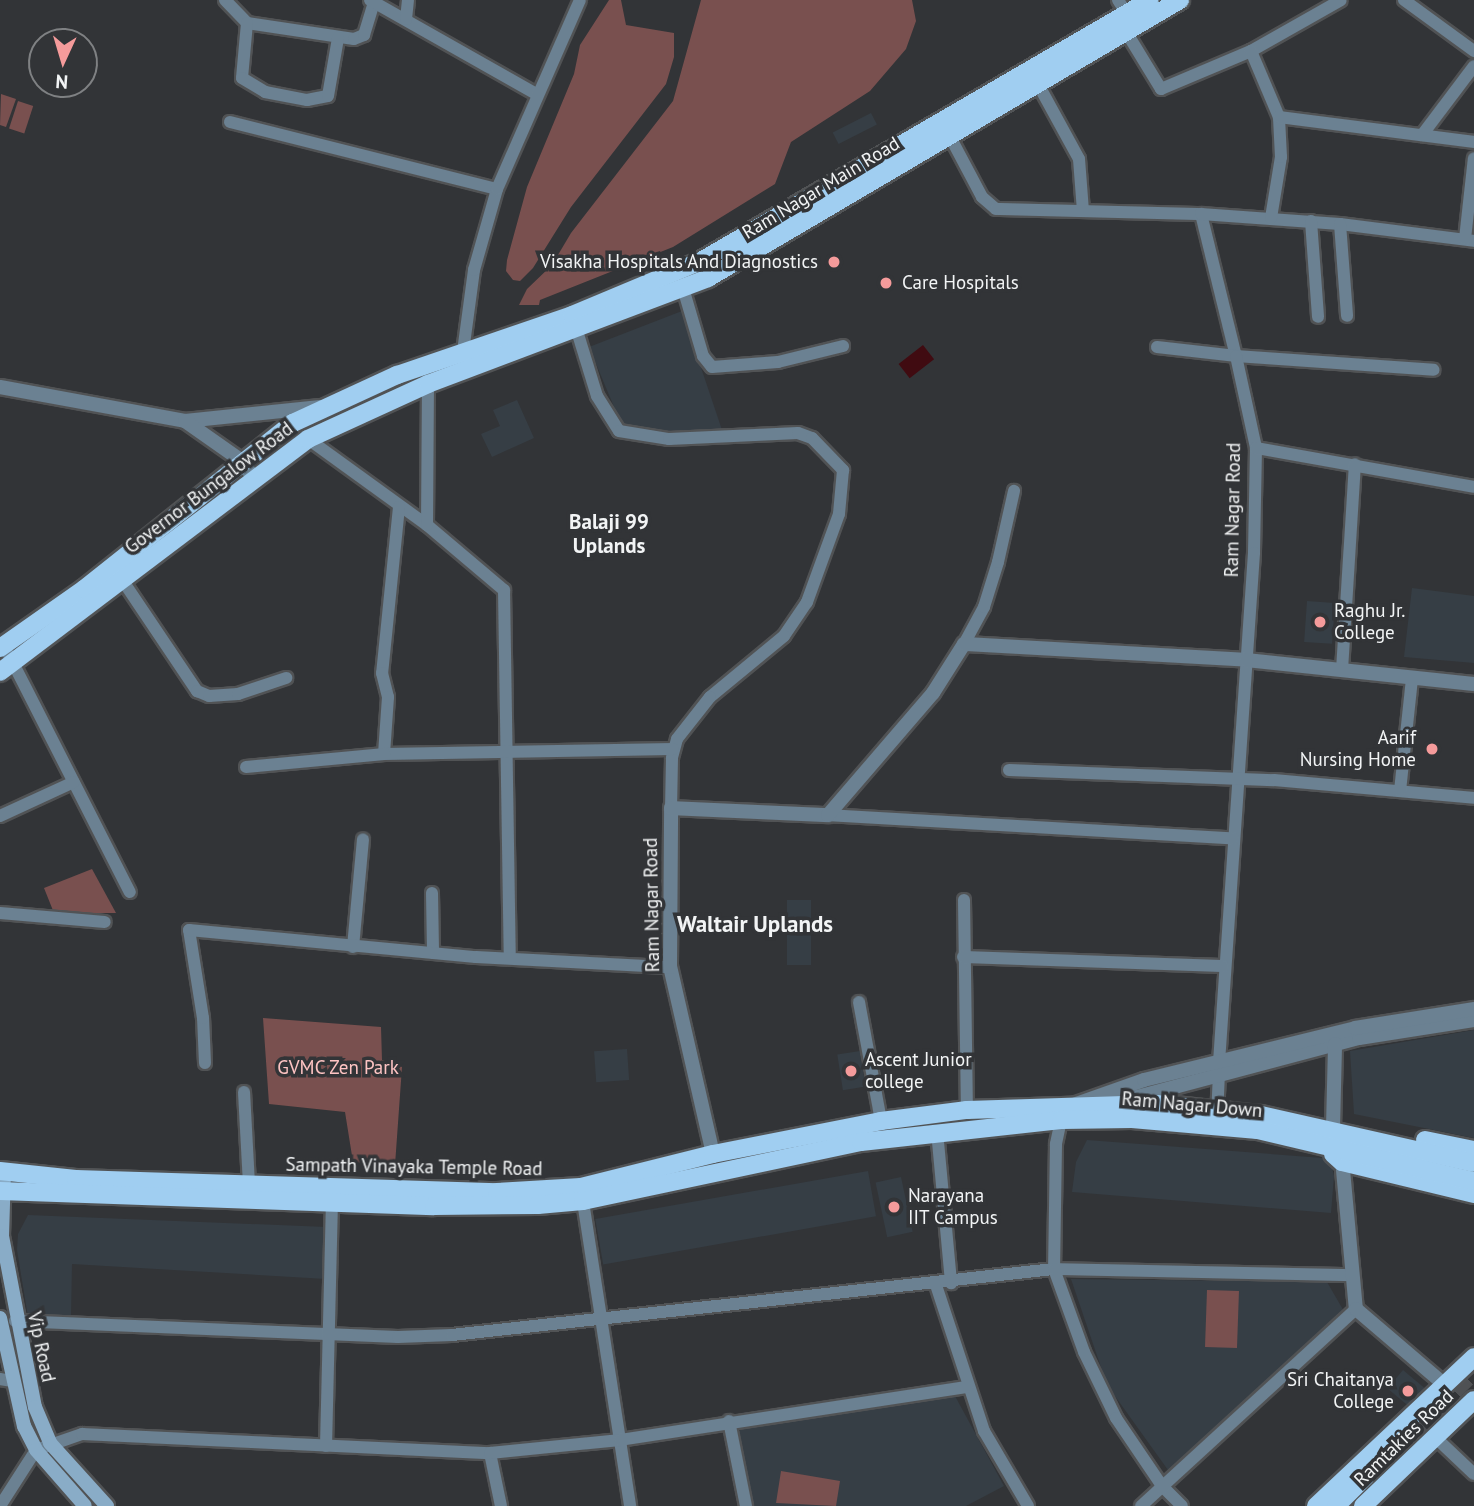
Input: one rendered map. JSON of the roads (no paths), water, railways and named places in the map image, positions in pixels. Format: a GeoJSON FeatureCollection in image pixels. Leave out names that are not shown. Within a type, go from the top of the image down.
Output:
{"type":"FeatureCollection","features":[{"type":"Feature","properties":{"kind":"main road"},"geometry":{"type":"LineString","coordinates":[[1,647],[84,589],[293,423],[325,406],[461,351],[572,315],[701,261],[946,129],[1150,0]]}},
{"type":"Feature","properties":{"kind":"main road","name":"Ram Nagar Main Road"},"geometry":{"type":"LineString","coordinates":[[463,372],[577,331],[683,288],[758,251],[946,129],[1038,84],[1125,18],[1180,0]]}},
{"type":"Feature","properties":{"kind":"main road","name":"Governor Bungalow Road"},"geometry":{"type":"LineString","coordinates":[[7,667],[308,439],[428,384],[463,372]]}},
{"type":"Feature","properties":{"kind":"main road"},"geometry":{"type":"LineString","coordinates":[[1066,1112],[1111,1105],[1333,1128],[1359,1124],[1474,1150]]}},
{"type":"Feature","properties":{"kind":"main road","name":"Sampath Vinayaka Temple Road"},"geometry":{"type":"LineString","coordinates":[[2,1172],[248,1185],[582,1194],[713,1154],[881,1121],[967,1110],[1066,1112]]}},
{"type":"Feature","properties":{"kind":"main road","name":"Sampath Vinayaka Temple Road"},"geometry":{"type":"LineString","coordinates":[[1,1191],[497,1207],[937,1131],[1066,1112]]}},
{"type":"Feature","properties":{"kind":"main road","name":"Ram Nagar Down"},"geometry":{"type":"LineString","coordinates":[[1066,1112],[1217,1117],[1319,1143],[1356,1144]]}},
{"type":"Feature","properties":{"kind":"main road"},"geometry":{"type":"LineString","coordinates":[[1333,1128],[1356,1144],[1474,1181]]}},
{"type":"Feature","properties":{"kind":"main road"},"geometry":{"type":"LineString","coordinates":[[1319,1143],[1342,1162],[1474,1194]]}},
{"type":"Feature","properties":{"kind":"main road"},"geometry":{"type":"LineString","coordinates":[[1356,1144],[1474,1163]]}},
{"type":"Feature","properties":{"kind":"main road","name":"Vip Road"},"geometry":{"type":"LineString","coordinates":[[2,1172],[2,1236],[15,1321],[35,1407],[50,1443],[107,1506]]}},
{"type":"Feature","properties":{"kind":"main road","name":"Vip Road"},"geometry":{"type":"LineString","coordinates":[[0,1318],[6,1380],[36,1450],[85,1506]]}},
{"type":"Feature","properties":{"kind":"main road"},"geometry":{"type":"LineString","coordinates":[[1336,1506],[1445,1384],[1474,1357]]}},
{"type":"Feature","properties":{"kind":"main road","name":"Ramtakies Road"},"geometry":{"type":"LineString","coordinates":[[1363,1506],[1474,1400]]}},
{"type":"Feature","properties":{"kind":"main road"},"geometry":{"type":"LineString","coordinates":[[1316,1506],[1377,1458],[1400,1449],[1391,1480]]}},
{"type":"Feature","properties":{"kind":"street"},"geometry":{"type":"LineString","coordinates":[[225,0],[247,23],[338,38],[364,35],[372,2],[536,94]]}},
{"type":"Feature","properties":{"kind":"street"},"geometry":{"type":"LineString","coordinates":[[405,19],[408,0]]}},
{"type":"Feature","properties":{"kind":"street"},"geometry":{"type":"LineString","coordinates":[[463,372],[461,351],[474,270],[497,189],[536,94],[580,0]]}},
{"type":"Feature","properties":{"kind":"street"},"geometry":{"type":"LineString","coordinates":[[1125,18],[1161,89],[1251,51],[1341,0]]}},
{"type":"Feature","properties":{"kind":"street"},"geometry":{"type":"LineString","coordinates":[[1405,0],[1474,51]]}},
{"type":"Feature","properties":{"kind":"street"},"geometry":{"type":"LineString","coordinates":[[247,23],[242,78],[265,92],[307,100],[328,96],[338,38]]}},
{"type":"Feature","properties":{"kind":"street"},"geometry":{"type":"LineString","coordinates":[[1251,51],[1279,117],[1281,157],[1271,218]]}},
{"type":"Feature","properties":{"kind":"street"},"geometry":{"type":"LineString","coordinates":[[1422,135],[1474,66]]}},
{"type":"Feature","properties":{"kind":"street"},"geometry":{"type":"LineString","coordinates":[[1038,84],[1079,159],[1083,211]]}},
{"type":"Feature","properties":{"kind":"street"},"geometry":{"type":"LineString","coordinates":[[1279,117],[1474,142]]}},
{"type":"Feature","properties":{"kind":"street"},"geometry":{"type":"LineString","coordinates":[[230,122],[497,189]]}},
{"type":"Feature","properties":{"kind":"street"},"geometry":{"type":"LineString","coordinates":[[946,129],[987,204],[1019,212],[1083,211],[1271,218],[1469,240],[1474,158]]}},
{"type":"Feature","properties":{"kind":"street","name":"Ram Nagar Road"},"geometry":{"type":"LineString","coordinates":[[1201,214],[1256,448],[1246,660],[1223,966],[1217,1117]]}},
{"type":"Feature","properties":{"kind":"street"},"geometry":{"type":"LineString","coordinates":[[1311,221],[1318,317]]}},
{"type":"Feature","properties":{"kind":"street"},"geometry":{"type":"LineString","coordinates":[[1340,224],[1347,316]]}},
{"type":"Feature","properties":{"kind":"street"},"geometry":{"type":"LineString","coordinates":[[683,288],[703,356],[712,367],[778,362],[843,346]]}},
{"type":"Feature","properties":{"kind":"street"},"geometry":{"type":"LineString","coordinates":[[577,331],[597,396],[620,431],[669,439],[798,433],[812,438],[843,470],[838,514],[807,602],[784,636],[710,697],[673,749],[671,808],[1232,838]]}},
{"type":"Feature","properties":{"kind":"street"},"geometry":{"type":"LineString","coordinates":[[1157,347],[1236,356],[1434,370]]}},
{"type":"Feature","properties":{"kind":"street"},"geometry":{"type":"LineString","coordinates":[[427,525],[428,384]]}},
{"type":"Feature","properties":{"kind":"street"},"geometry":{"type":"LineString","coordinates":[[0,387],[185,421],[325,406]]}},
{"type":"Feature","properties":{"kind":"street"},"geometry":{"type":"LineString","coordinates":[[185,421],[242,461],[255,480]]}},
{"type":"Feature","properties":{"kind":"street"},"geometry":{"type":"LineString","coordinates":[[308,439],[427,525],[504,590],[509,754],[510,958]]}},
{"type":"Feature","properties":{"kind":"street"},"geometry":{"type":"LineString","coordinates":[[1256,448],[1474,485]]}},
{"type":"Feature","properties":{"kind":"street"},"geometry":{"type":"LineString","coordinates":[[1342,670],[1356,464]]}},
{"type":"Feature","properties":{"kind":"street"},"geometry":{"type":"LineString","coordinates":[[828,815],[933,693],[964,644],[984,607],[999,562],[1014,491]]}},
{"type":"Feature","properties":{"kind":"street"},"geometry":{"type":"LineString","coordinates":[[384,754],[388,697],[382,673],[399,507]]}},
{"type":"Feature","properties":{"kind":"street"},"geometry":{"type":"LineString","coordinates":[[123,581],[197,691],[209,696],[238,694],[286,678]]}},
{"type":"Feature","properties":{"kind":"street"},"geometry":{"type":"LineString","coordinates":[[964,644],[1246,660],[1474,684]]}},
{"type":"Feature","properties":{"kind":"street"},"geometry":{"type":"LineString","coordinates":[[1,647],[7,667],[74,782],[130,892]]}},
{"type":"Feature","properties":{"kind":"street"},"geometry":{"type":"LineString","coordinates":[[1400,791],[1412,678]]}},
{"type":"Feature","properties":{"kind":"street"},"geometry":{"type":"LineString","coordinates":[[246,767],[384,754],[509,754],[673,749]]}},
{"type":"Feature","properties":{"kind":"street"},"geometry":{"type":"LineString","coordinates":[[1009,770],[1236,778],[1474,798]]}},
{"type":"Feature","properties":{"kind":"street"},"geometry":{"type":"LineString","coordinates":[[0,816],[74,782]]}},
{"type":"Feature","properties":{"kind":"street","name":"Ram Nagar Road"},"geometry":{"type":"LineString","coordinates":[[671,808],[670,967],[713,1154]]}},
{"type":"Feature","properties":{"kind":"street"},"geometry":{"type":"LineString","coordinates":[[353,947],[363,839]]}},
{"type":"Feature","properties":{"kind":"street"},"geometry":{"type":"LineString","coordinates":[[432,893],[433,953]]}},
{"type":"Feature","properties":{"kind":"street"},"geometry":{"type":"LineString","coordinates":[[964,900],[967,1110]]}},
{"type":"Feature","properties":{"kind":"street"},"geometry":{"type":"LineString","coordinates":[[0,913],[105,922]]}},
{"type":"Feature","properties":{"kind":"street"},"geometry":{"type":"LineString","coordinates":[[205,1062],[204,1018],[189,930],[353,947],[670,967]]}},
{"type":"Feature","properties":{"kind":"street"},"geometry":{"type":"LineString","coordinates":[[963,957],[1223,966]]}},
{"type":"Feature","properties":{"kind":"street"},"geometry":{"type":"LineString","coordinates":[[859,1002],[881,1121]]}},
{"type":"Feature","properties":{"kind":"street"},"geometry":{"type":"LineString","coordinates":[[1182,1506],[1162,1486],[1101,1391],[1054,1269],[1055,1157],[1066,1112],[1126,1085],[1335,1044],[1474,1009]]}},
{"type":"Feature","properties":{"kind":"street"},"geometry":{"type":"LineString","coordinates":[[1111,1105],[1219,1067],[1367,1026],[1474,1020]]}},
{"type":"Feature","properties":{"kind":"street"},"geometry":{"type":"LineString","coordinates":[[1333,1128],[1335,1044]]}},
{"type":"Feature","properties":{"kind":"street"},"geometry":{"type":"LineString","coordinates":[[244,1092],[248,1185]]}},
{"type":"Feature","properties":{"kind":"street"},"geometry":{"type":"LineString","coordinates":[[937,1131],[951,1283]]}},
{"type":"Feature","properties":{"kind":"street"},"geometry":{"type":"LineString","coordinates":[[1343,1170],[1349,1275],[1356,1309],[1445,1384]]}},
{"type":"Feature","properties":{"kind":"street"},"geometry":{"type":"LineString","coordinates":[[582,1194],[630,1506]]}},
{"type":"Feature","properties":{"kind":"street"},"geometry":{"type":"LineString","coordinates":[[326,1446],[332,1203]]}},
{"type":"Feature","properties":{"kind":"street"},"geometry":{"type":"LineString","coordinates":[[15,1321],[329,1334],[452,1335],[936,1285],[1054,1269],[1349,1275]]}},
{"type":"Feature","properties":{"kind":"street"},"geometry":{"type":"LineString","coordinates":[[936,1285],[967,1387],[984,1431],[1028,1506]]}},
{"type":"Feature","properties":{"kind":"street"},"geometry":{"type":"LineString","coordinates":[[1141,1506],[1356,1309]]}},
{"type":"Feature","properties":{"kind":"street"},"geometry":{"type":"LineString","coordinates":[[0,1506],[36,1450],[82,1434],[490,1453],[620,1440],[729,1421],[967,1387]]}},
{"type":"Feature","properties":{"kind":"street"},"geometry":{"type":"LineString","coordinates":[[729,1421],[746,1506]]}},
{"type":"Feature","properties":{"kind":"street"},"geometry":{"type":"LineString","coordinates":[[1436,1438],[1474,1474]]}},
{"type":"Feature","properties":{"kind":"street"},"geometry":{"type":"LineString","coordinates":[[490,1453],[501,1506]]}},
{"type":"Feature","properties":{"kind":"tunnel"},"geometry":{"type":"LineString","coordinates":[[1396,1447],[1474,1371]]}},
{"type":"Feature","properties":{"kind":"place","name":"Visakha Hospitals And Diagnostics"},"geometry":{"type":"Point","coordinates":[834,262]}},
{"type":"Feature","properties":{"kind":"place","name":"Care Hospitals"},"geometry":{"type":"Point","coordinates":[886,283]}},
{"type":"Feature","properties":{"kind":"place","name":"Raghu Jr. College"},"geometry":{"type":"Point","coordinates":[1320,622]}},
{"type":"Feature","properties":{"kind":"place","name":"Aarif Nursing Home"},"geometry":{"type":"Point","coordinates":[1432,749]}},
{"type":"Feature","properties":{"kind":"place","name":"Ascent Junior college"},"geometry":{"type":"Point","coordinates":[851,1071]}},
{"type":"Feature","properties":{"kind":"place","name":"Narayana IIT Campus"},"geometry":{"type":"Point","coordinates":[894,1207]}},
{"type":"Feature","properties":{"kind":"place","name":"Sri Chaitanya College"},"geometry":{"type":"Point","coordinates":[1408,1391]}},
{"type":"Feature","properties":{"kind":"district","name":"Balaji 99 Uplands"},"geometry":{"type":"Point","coordinates":[609,534]}},
{"type":"Feature","properties":{"kind":"district","name":"Waltair Uplands"},"geometry":{"type":"Point","coordinates":[755,924]}},
{"type":"Feature","properties":{"kind":"park label","name":"GVMC Zen Park"},"geometry":{"type":"Point","coordinates":[338,1068]}}]}
